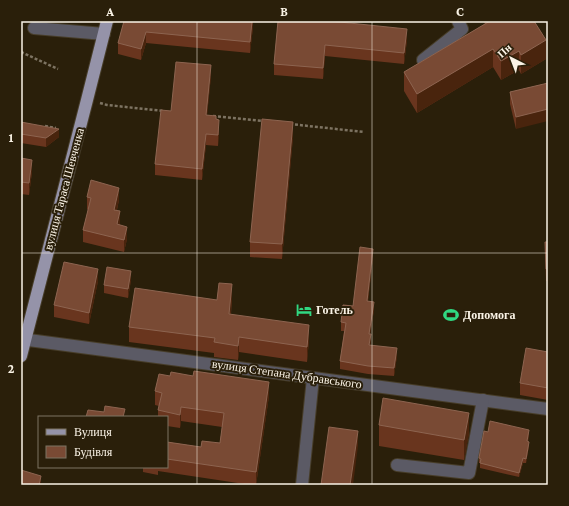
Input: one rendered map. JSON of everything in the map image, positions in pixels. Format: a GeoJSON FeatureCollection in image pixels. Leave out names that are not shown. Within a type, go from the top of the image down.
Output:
{"type":"FeatureCollection","features":[{"type":"Feature","properties":{"kind":"main road","name":"вулиця Тараса Шевченка"},"geometry":{"type":"LineString","coordinates":[[21,356],[23,339],[88,100],[107,21]]}},
{"type":"Feature","properties":{"kind":"street"},"geometry":{"type":"LineString","coordinates":[[423,60],[462,29],[458,21]]}},
{"type":"Feature","properties":{"kind":"street"},"geometry":{"type":"LineString","coordinates":[[34,28],[104,34]]}},
{"type":"Feature","properties":{"kind":"street","name":"вулиця Степана Дубравського"},"geometry":{"type":"LineString","coordinates":[[23,339],[548,409]]}},
{"type":"Feature","properties":{"kind":"street"},"geometry":{"type":"LineString","coordinates":[[302,485],[313,378]]}},
{"type":"Feature","properties":{"kind":"street"},"geometry":{"type":"LineString","coordinates":[[397,465],[469,473],[483,400]]}},
{"type":"Feature","properties":{"kind":"path"},"geometry":{"type":"LineString","coordinates":[[21,52],[58,69]]}},
{"type":"Feature","properties":{"kind":"path"},"geometry":{"type":"LineString","coordinates":[[88,100],[107,105],[169,112]]}},
{"type":"Feature","properties":{"kind":"path"},"geometry":{"type":"LineString","coordinates":[[208,116],[263,121]]}},
{"type":"Feature","properties":{"kind":"path"},"geometry":{"type":"LineString","coordinates":[[286,124],[364,132]]}},
{"type":"Feature","properties":{"kind":"path"},"geometry":{"type":"LineString","coordinates":[[42,126],[56,128]]}},
{"type":"Feature","properties":{"kind":"building"},"geometry":{"type":"Polygon","coordinates":[[[124,21],[252,21],[250,42],[146,32],[141,49],[118,43],[124,21]]]}},
{"type":"Feature","properties":{"kind":"building"},"geometry":{"type":"Polygon","coordinates":[[[278,21],[330,21],[407,29],[404,53],[325,45],[323,68],[274,64],[278,21]]]}},
{"type":"Feature","properties":{"kind":"building"},"geometry":{"type":"Polygon","coordinates":[[[490,21],[534,21],[546,40],[521,55],[519,51],[501,61],[493,49],[417,94],[404,72],[490,21]]]}},
{"type":"Feature","properties":{"kind":"building"},"geometry":{"type":"Polygon","coordinates":[[[176,62],[211,65],[206,115],[216,116],[216,119],[219,120],[218,135],[206,134],[202,169],[155,164],[161,110],[171,111],[176,62]]]}},
{"type":"Feature","properties":{"kind":"building"},"geometry":{"type":"Polygon","coordinates":[[[548,83],[548,109],[516,117],[510,92],[548,83]]]}},
{"type":"Feature","properties":{"kind":"building"},"geometry":{"type":"Polygon","coordinates":[[[262,119],[293,122],[282,244],[250,242],[262,119]]]}},
{"type":"Feature","properties":{"kind":"building"},"geometry":{"type":"Polygon","coordinates":[[[21,122],[59,129],[46,138],[21,134],[21,122]]]}},
{"type":"Feature","properties":{"kind":"building"},"geometry":{"type":"Polygon","coordinates":[[[21,158],[32,160],[29,183],[21,182],[21,158]]]}},
{"type":"Feature","properties":{"kind":"building"},"geometry":{"type":"Polygon","coordinates":[[[91,180],[119,188],[114,210],[120,211],[117,224],[127,227],[124,240],[83,230],[91,198],[87,197],[91,180]]]}},
{"type":"Feature","properties":{"kind":"building"},"geometry":{"type":"Polygon","coordinates":[[[545,242],[548,242],[548,269],[546,269],[545,242]]]}},
{"type":"Feature","properties":{"kind":"building"},"geometry":{"type":"Polygon","coordinates":[[[360,247],[373,249],[367,301],[374,302],[369,334],[371,334],[369,345],[397,348],[394,368],[368,366],[340,361],[346,323],[341,322],[343,305],[353,306],[360,247]]]}},
{"type":"Feature","properties":{"kind":"building"},"geometry":{"type":"Polygon","coordinates":[[[64,262],[98,269],[89,313],[54,305],[64,262]]]}},
{"type":"Feature","properties":{"kind":"building"},"geometry":{"type":"Polygon","coordinates":[[[107,267],[131,271],[128,289],[104,285],[107,267]]]}},
{"type":"Feature","properties":{"kind":"building"},"geometry":{"type":"Polygon","coordinates":[[[219,283],[232,284],[229,314],[309,325],[307,347],[239,337],[238,346],[214,342],[215,338],[129,327],[135,288],[217,300],[219,283]]]}},
{"type":"Feature","properties":{"kind":"building"},"geometry":{"type":"Polygon","coordinates":[[[526,348],[548,352],[548,388],[520,383],[526,348]]]}},
{"type":"Feature","properties":{"kind":"building"},"geometry":{"type":"Polygon","coordinates":[[[194,371],[269,382],[256,472],[168,459],[168,442],[201,447],[202,441],[220,443],[224,413],[181,407],[180,415],[158,410],[162,393],[155,391],[159,374],[170,376],[171,372],[193,376],[194,371]]]}},
{"type":"Feature","properties":{"kind":"building"},"geometry":{"type":"Polygon","coordinates":[[[383,398],[469,413],[464,440],[379,425],[383,398]]]}},
{"type":"Feature","properties":{"kind":"building"},"geometry":{"type":"Polygon","coordinates":[[[105,406],[125,409],[123,416],[86,416],[88,410],[104,412],[105,406]]]}},
{"type":"Feature","properties":{"kind":"building"},"geometry":{"type":"Polygon","coordinates":[[[490,421],[529,430],[527,441],[529,442],[526,459],[523,458],[519,473],[480,463],[481,459],[479,458],[484,431],[488,432],[490,421]]]}},
{"type":"Feature","properties":{"kind":"building"},"geometry":{"type":"Polygon","coordinates":[[[329,427],[358,431],[350,485],[321,485],[329,427]]]}},
{"type":"Feature","properties":{"kind":"building"},"geometry":{"type":"Polygon","coordinates":[[[21,470],[41,476],[39,485],[21,485],[21,470]]]}},
{"type":"Feature","properties":{"kind":"place","name":"Готель"},"geometry":{"type":"Point","coordinates":[304,310]}},
{"type":"Feature","properties":{"kind":"place","name":"Допомога"},"geometry":{"type":"Point","coordinates":[451,315]}}]}
